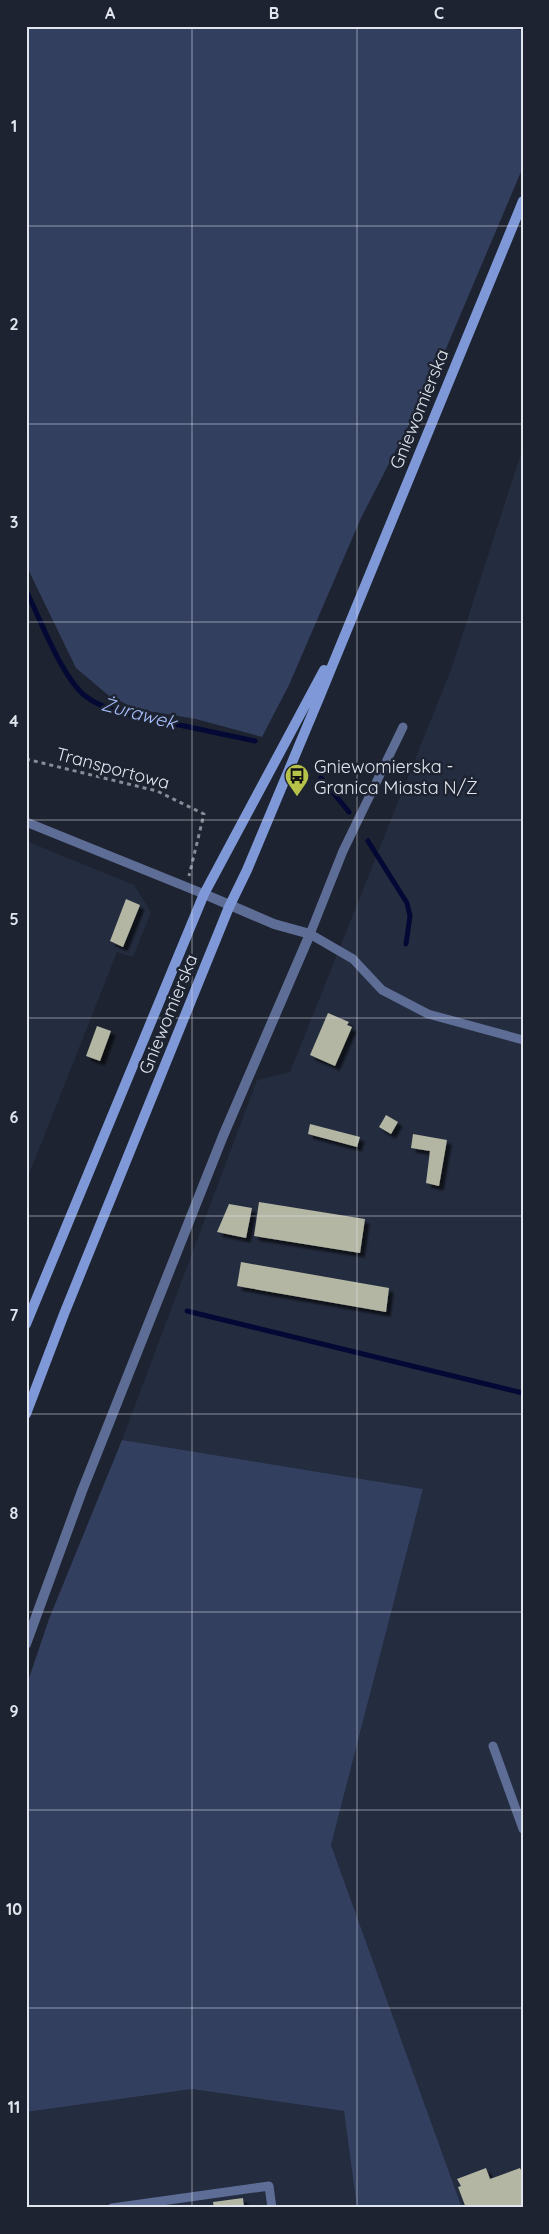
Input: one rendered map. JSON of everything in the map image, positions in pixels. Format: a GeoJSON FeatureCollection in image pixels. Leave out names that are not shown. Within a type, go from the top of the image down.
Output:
{"type":"FeatureCollection","features":[{"type":"Feature","properties":{"kind":"street","name":"Gniewomierska"},"geometry":{"type":"LineString","coordinates":[[26,1414],[64,1314],[229,907],[254,852],[523,201]]}},
{"type":"Feature","properties":{"kind":"street","name":"Gniewomierska"},"geometry":{"type":"LineString","coordinates":[[26,1324],[204,894],[346,629]]}},
{"type":"Feature","properties":{"kind":"street"},"geometry":{"type":"LineString","coordinates":[[26,1644],[82,1491],[216,1154],[310,934],[274,924],[229,907],[204,894]]}},
{"type":"Feature","properties":{"kind":"lane"},"geometry":{"type":"LineString","coordinates":[[403,727],[343,851],[310,934],[353,959],[382,990],[428,1014],[523,1040]]}},
{"type":"Feature","properties":{"kind":"lane"},"geometry":{"type":"LineString","coordinates":[[26,822],[204,894]]}},
{"type":"Feature","properties":{"kind":"lane"},"geometry":{"type":"LineString","coordinates":[[494,1746],[523,1829]]}},
{"type":"Feature","properties":{"kind":"lane"},"geometry":{"type":"LineString","coordinates":[[112,2208],[269,2186],[272,2208]]}},
{"type":"Feature","properties":{"kind":"path","name":"Transportowa"},"geometry":{"type":"LineString","coordinates":[[26,759],[157,791],[204,814],[186,886]]}},
{"type":"Feature","properties":{"kind":"shaded area"},"geometry":{"type":"Polygon","coordinates":[[[26,26],[487,26],[523,30],[523,167],[437,370],[361,518],[289,685],[262,737],[196,719],[136,709],[108,695],[76,668],[26,565],[26,26]]]}},
{"type":"Feature","properties":{"kind":"shaded area"},"geometry":{"type":"Polygon","coordinates":[[[523,447],[523,2208],[462,2208],[331,1845],[423,1489],[122,1440],[257,1080],[290,1072],[452,667],[523,447]]]}},
{"type":"Feature","properties":{"kind":"shaded area"},"geometry":{"type":"Polygon","coordinates":[[[26,841],[134,885],[151,912],[133,957],[117,952],[26,1182],[26,841]]]}},
{"type":"Feature","properties":{"kind":"shaded area"},"geometry":{"type":"Polygon","coordinates":[[[122,1440],[423,1489],[331,1845],[462,2208],[357,2208],[344,2111],[192,2089],[26,2112],[26,1687],[49,1619],[122,1440]]]}},
{"type":"Feature","properties":{"kind":"shaded area"},"geometry":{"type":"Polygon","coordinates":[[[192,2089],[344,2111],[357,2208],[26,2208],[26,2112],[192,2089]]]}},
{"type":"Feature","properties":{"kind":"building"},"geometry":{"type":"Polygon","coordinates":[[[126,899],[140,905],[123,947],[110,941],[126,899]]]}},
{"type":"Feature","properties":{"kind":"building"},"geometry":{"type":"Polygon","coordinates":[[[328,1013],[349,1022],[347,1025],[352,1027],[335,1066],[310,1055],[328,1013]]]}},
{"type":"Feature","properties":{"kind":"building"},"geometry":{"type":"Polygon","coordinates":[[[97,1026],[111,1031],[100,1061],[86,1056],[97,1026]]]}},
{"type":"Feature","properties":{"kind":"building"},"geometry":{"type":"Polygon","coordinates":[[[386,1115],[398,1122],[391,1134],[379,1127],[386,1115]]]}},
{"type":"Feature","properties":{"kind":"building"},"geometry":{"type":"Polygon","coordinates":[[[310,1124],[360,1137],[357,1147],[308,1134],[310,1124]]]}},
{"type":"Feature","properties":{"kind":"building"},"geometry":{"type":"Polygon","coordinates":[[[413,1134],[447,1140],[439,1186],[426,1183],[430,1151],[411,1148],[413,1134]]]}},
{"type":"Feature","properties":{"kind":"building"},"geometry":{"type":"Polygon","coordinates":[[[259,1202],[365,1219],[360,1253],[254,1236],[259,1202]]]}},
{"type":"Feature","properties":{"kind":"building"},"geometry":{"type":"Polygon","coordinates":[[[229,1204],[252,1208],[246,1238],[217,1232],[229,1204]]]}},
{"type":"Feature","properties":{"kind":"building"},"geometry":{"type":"Polygon","coordinates":[[[241,1262],[389,1288],[386,1312],[237,1286],[241,1262]]]}},
{"type":"Feature","properties":{"kind":"building"},"geometry":{"type":"Polygon","coordinates":[[[486,2168],[490,2179],[520,2168],[523,2175],[523,2205],[517,2208],[466,2208],[458,2187],[461,2186],[457,2179],[486,2168]]]}},
{"type":"Feature","properties":{"kind":"building"},"geometry":{"type":"Polygon","coordinates":[[[243,2198],[244,2208],[214,2208],[213,2202],[243,2198]]]}},
{"type":"Feature","properties":{"kind":"waterway","name":"Żurawek"},"geometry":{"type":"LineString","coordinates":[[26,590],[59,661],[75,686],[93,701],[123,713],[255,741]]}},
{"type":"Feature","properties":{"kind":"waterway","name":"Żurawek"},"geometry":{"type":"LineString","coordinates":[[321,778],[349,812]]}},
{"type":"Feature","properties":{"kind":"waterway","name":"Żurawek"},"geometry":{"type":"LineString","coordinates":[[368,841],[407,903],[410,916],[406,944]]}},
{"type":"Feature","properties":{"kind":"waterway"},"geometry":{"type":"LineString","coordinates":[[187,1311],[523,1393]]}},
{"type":"Feature","properties":{"kind":"place","name":"Gniewomierska - Granica Miasta N/Ż"},"geometry":{"type":"Point","coordinates":[297,797]}}]}
